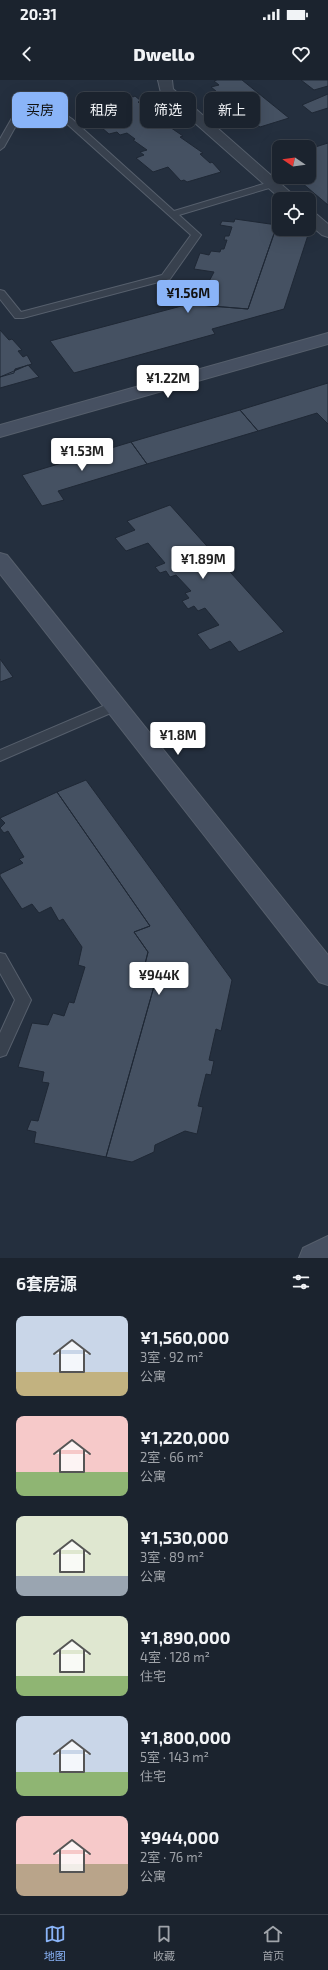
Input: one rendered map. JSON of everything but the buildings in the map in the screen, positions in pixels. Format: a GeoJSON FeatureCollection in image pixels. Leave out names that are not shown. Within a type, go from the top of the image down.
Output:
{"type":"FeatureCollection","features":[{"type":"Feature","properties":{"kind":"street"},"geometry":{"type":"LineString","coordinates":[[165,80],[166,90],[272,183]]}},
{"type":"Feature","properties":{"kind":"street"},"geometry":{"type":"LineString","coordinates":[[273,184],[282,192]]}},
{"type":"Feature","properties":{"kind":"street"},"geometry":{"type":"LineString","coordinates":[[316,222],[328,232]]}},
{"type":"Feature","properties":{"kind":"street"},"geometry":{"type":"LineString","coordinates":[[0,431],[328,338]]}},
{"type":"Feature","properties":{"kind":"street"},"geometry":{"type":"LineString","coordinates":[[0,560],[328,974]]}},
{"type":"Feature","properties":{"kind":"street"},"geometry":{"type":"LineString","coordinates":[[314,1258],[328,1250]]}},
{"type":"Feature","properties":{"kind":"lane"},"geometry":{"type":"LineString","coordinates":[[0,147],[15,120],[28,114],[46,111],[58,113],[69,121],[196,235],[166,277],[19,316],[0,292]]}},
{"type":"Feature","properties":{"kind":"lane"},"geometry":{"type":"LineString","coordinates":[[172,214],[273,184]]}},
{"type":"Feature","properties":{"kind":"lane"},"geometry":{"type":"LineString","coordinates":[[0,756],[115,706]]}},
{"type":"Feature","properties":{"kind":"lane"},"geometry":{"type":"LineString","coordinates":[[0,960],[22,1000],[0,1050]]}}]}
